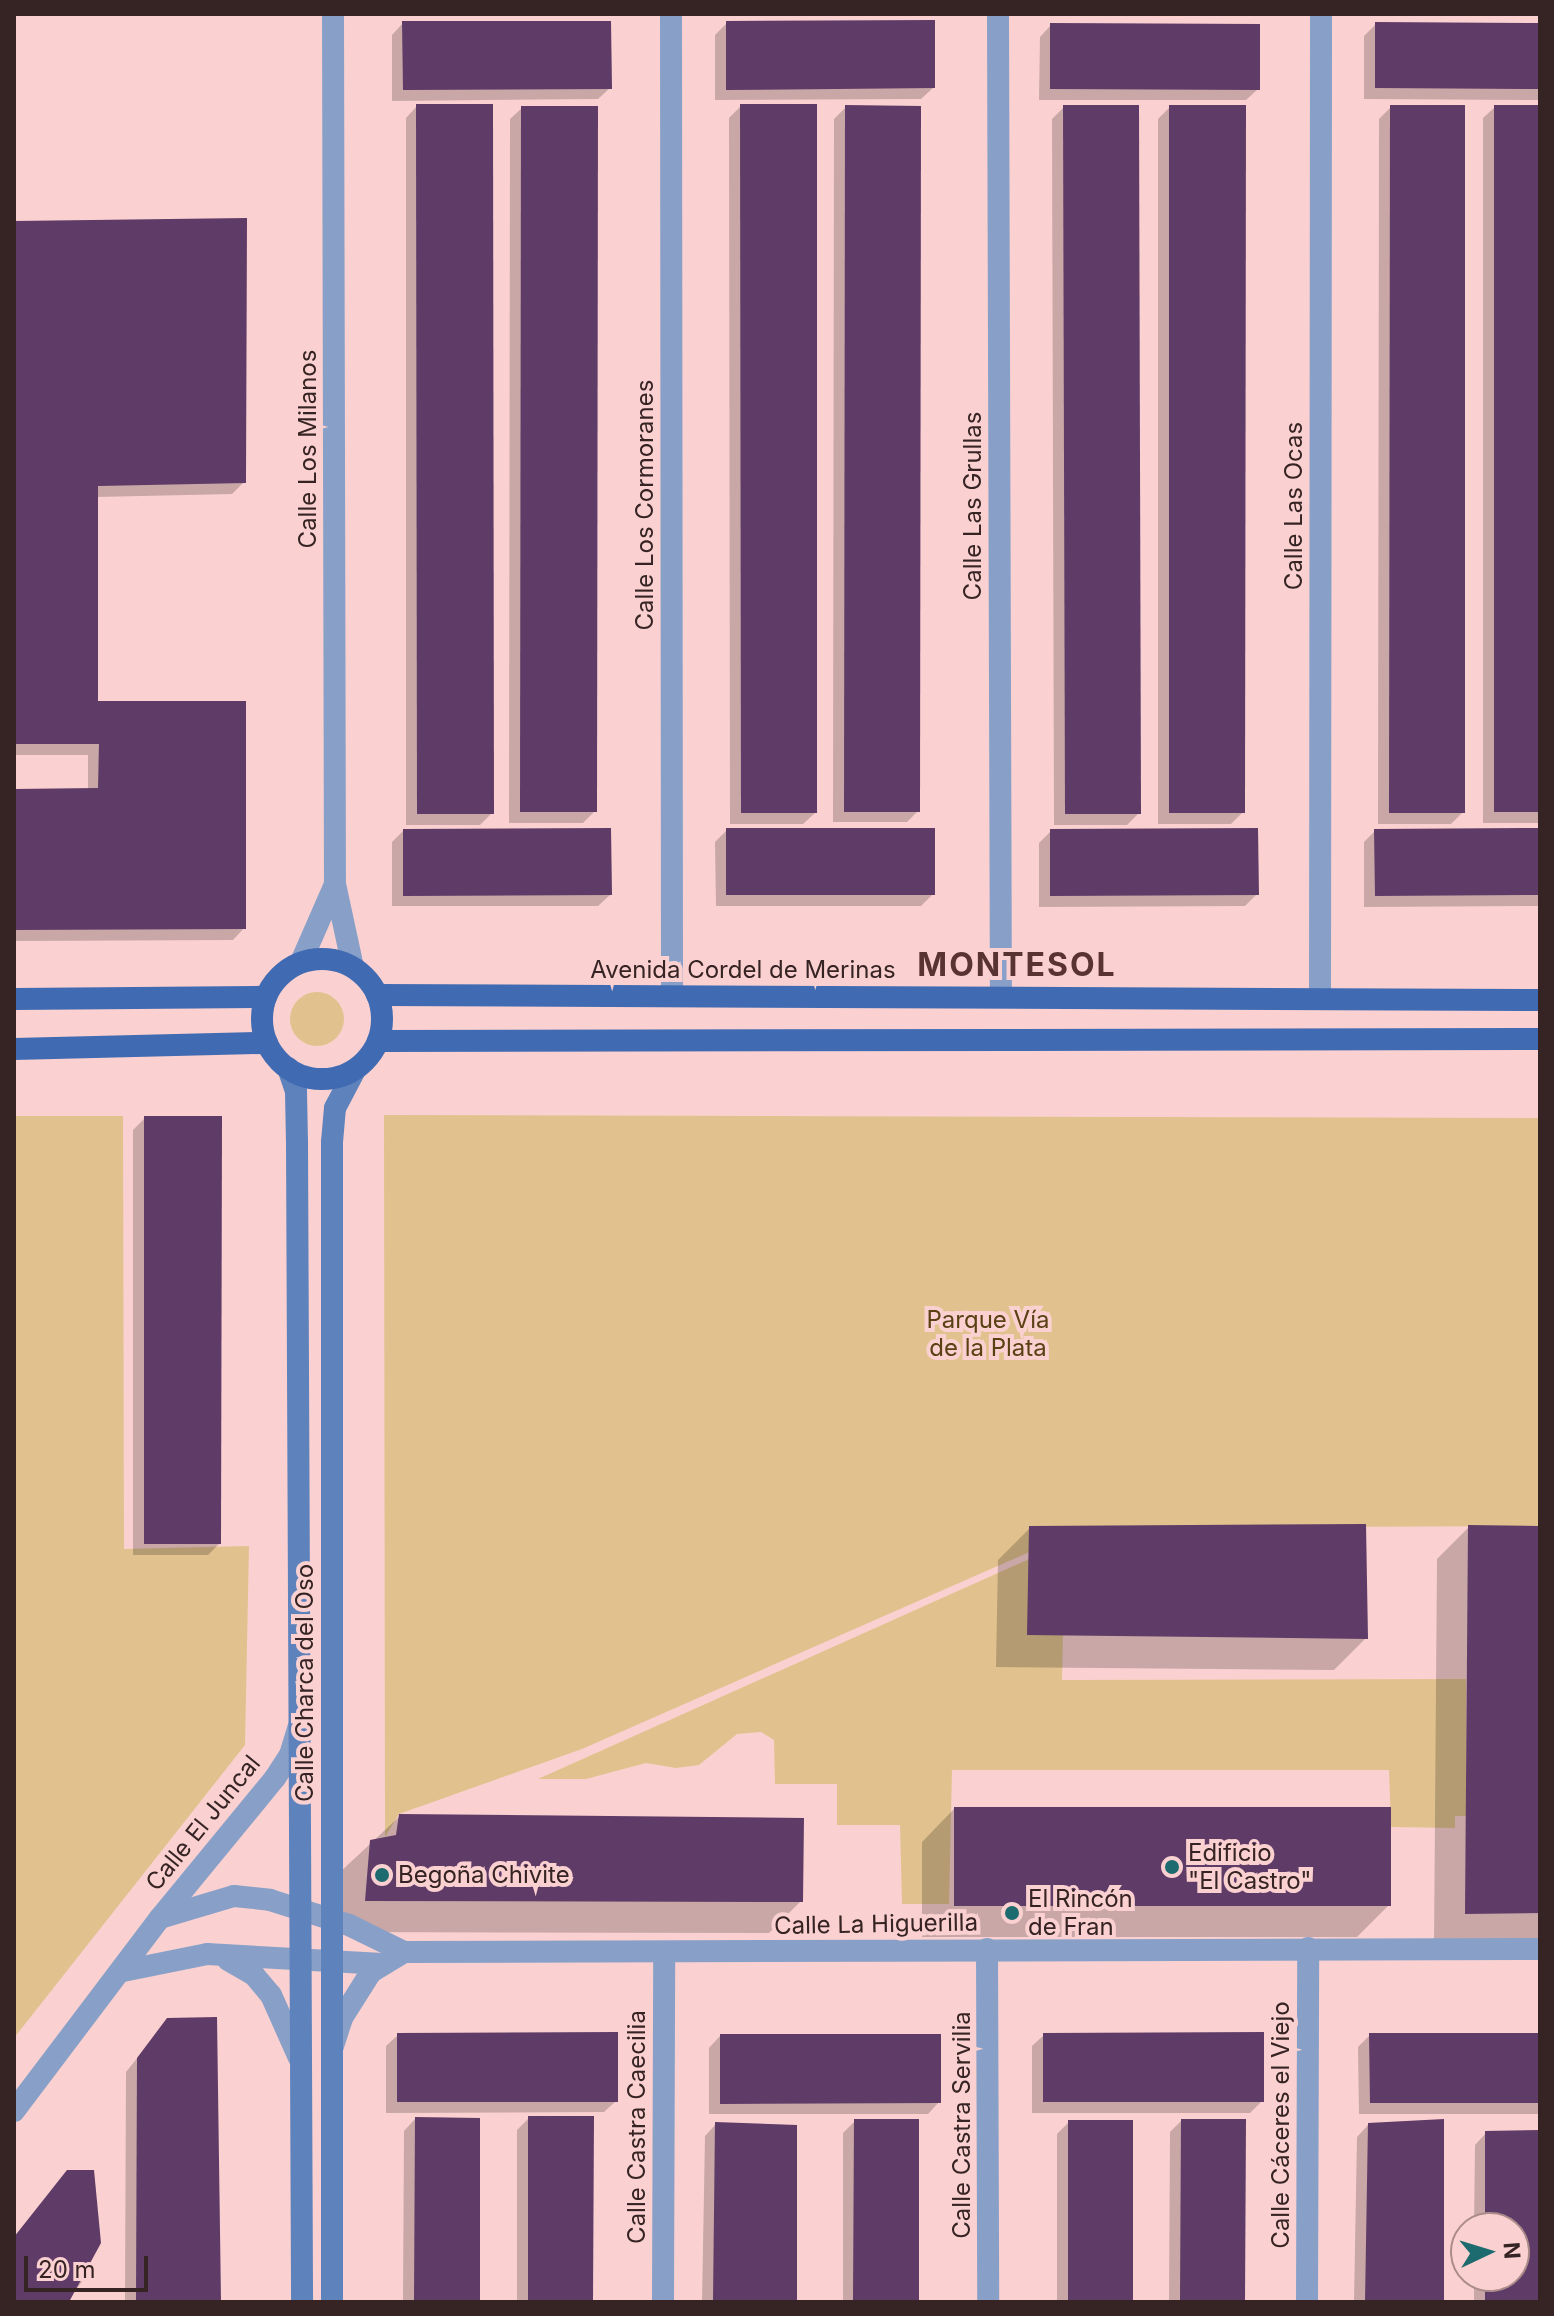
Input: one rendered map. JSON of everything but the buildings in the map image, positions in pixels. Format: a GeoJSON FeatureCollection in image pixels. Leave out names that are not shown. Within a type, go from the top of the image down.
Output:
{"type":"FeatureCollection","features":[{"type":"Feature","properties":{"kind":"main road"},"geometry":{"type":"LineString","coordinates":[[335,960],[353,967],[377,995],[382,1010],[378,1041],[355,1070],[321,1079],[288,1068],[267,1043],[262,1012],[266,997],[281,976],[301,962],[335,960]]}},
{"type":"Feature","properties":{"kind":"main road","name":"Avenida Cordel de Merinas"},"geometry":{"type":"LineString","coordinates":[[377,995],[1540,1000]]}},
{"type":"Feature","properties":{"kind":"main road"},"geometry":{"type":"LineString","coordinates":[[14,999],[266,997]]}},
{"type":"Feature","properties":{"kind":"main road"},"geometry":{"type":"LineString","coordinates":[[378,1041],[1540,1039]]}},
{"type":"Feature","properties":{"kind":"main road"},"geometry":{"type":"LineString","coordinates":[[14,1049],[267,1043]]}},
{"type":"Feature","properties":{"kind":"main road","name":"Calle Charca del Oso"},"geometry":{"type":"LineString","coordinates":[[288,1068],[296,1091],[302,2302]]}},
{"type":"Feature","properties":{"kind":"main road","name":"Calle Charca del Oso"},"geometry":{"type":"LineString","coordinates":[[332,2302],[332,1142],[335,1108],[355,1070]]}},
{"type":"Feature","properties":{"kind":"street","name":"Calle Los Milanos"},"geometry":{"type":"LineString","coordinates":[[333,14],[335,884],[353,967]]}},
{"type":"Feature","properties":{"kind":"street","name":"Calle Los Cormoranes"},"geometry":{"type":"LineString","coordinates":[[671,14],[672,996]]}},
{"type":"Feature","properties":{"kind":"street","name":"Calle Las Grullas"},"geometry":{"type":"LineString","coordinates":[[998,14],[1001,997]]}},
{"type":"Feature","properties":{"kind":"street","name":"Calle Las Ocas"},"geometry":{"type":"LineString","coordinates":[[1320,999],[1321,14]]}},
{"type":"Feature","properties":{"kind":"street","name":"Calle Los Milanos"},"geometry":{"type":"LineString","coordinates":[[301,962],[335,884]]}},
{"type":"Feature","properties":{"kind":"street","name":"Calle El Juncal"},"geometry":{"type":"LineString","coordinates":[[14,2111],[123,1971],[160,1918],[275,1778],[290,1755],[301,1715]]}},
{"type":"Feature","properties":{"kind":"street","name":"Calle La Higuerilla"},"geometry":{"type":"LineString","coordinates":[[331,1862],[346,1908],[365,1932]]}},
{"type":"Feature","properties":{"kind":"street","name":"Calle El Juncal"},"geometry":{"type":"LineString","coordinates":[[160,1918],[234,1896],[302,1908],[331,1919]]}},
{"type":"Feature","properties":{"kind":"street","name":"Calle La Higuerilla"},"geometry":{"type":"LineString","coordinates":[[331,1919],[404,1952]]}},
{"type":"Feature","properties":{"kind":"street","name":"Calle Cáceres el Viejo"},"geometry":{"type":"LineString","coordinates":[[1307,2302],[1308,1948]]}},
{"type":"Feature","properties":{"kind":"street","name":"Calle Castra Servilia"},"geometry":{"type":"LineString","coordinates":[[987,1949],[988,2302]]}},
{"type":"Feature","properties":{"kind":"street","name":"Calle La Higuerilla"},"geometry":{"type":"LineString","coordinates":[[378,1964],[404,1952],[1540,1949]]}},
{"type":"Feature","properties":{"kind":"street","name":"Calle Castra Caecilia"},"geometry":{"type":"LineString","coordinates":[[663,2302],[664,1952]]}},
{"type":"Feature","properties":{"kind":"street"},"geometry":{"type":"LineString","coordinates":[[207,1954],[235,1962],[271,1995],[303,2070]]}},
{"type":"Feature","properties":{"kind":"street"},"geometry":{"type":"LineString","coordinates":[[123,1971],[207,1954],[301,1962],[378,1964]]}},
{"type":"Feature","properties":{"kind":"street"},"geometry":{"type":"LineString","coordinates":[[331,2051],[342,2018],[378,1964]]}},
{"type":"Feature","properties":{"kind":"green space"},"geometry":{"type":"Polygon","coordinates":[[[317,992],[336,1000],[344,1019],[336,1038],[317,1046],[298,1038],[290,1019],[298,1000],[317,992]]]}},
{"type":"Feature","properties":{"kind":"green space","name":"Parque Vía de la Plata"},"geometry":{"type":"Polygon","coordinates":[[[384,1115],[1540,1118],[1540,1526],[1084,1528],[582,1749],[399,1814],[385,1837],[384,1115]]]}},
{"type":"Feature","properties":{"kind":"green space"},"geometry":{"type":"Polygon","coordinates":[[[14,1116],[123,1116],[124,1549],[249,1546],[245,1745],[14,2038],[14,1116]]]}},
{"type":"Feature","properties":{"kind":"green space"},"geometry":{"type":"Polygon","coordinates":[[[1065,1543],[1062,1680],[1466,1679],[1466,1816],[1455,1816],[1455,1828],[1391,1827],[1389,1770],[952,1770],[949,1904],[902,1904],[900,1825],[837,1825],[837,1784],[775,1784],[774,1740],[761,1732],[737,1734],[699,1765],[676,1768],[646,1763],[586,1779],[538,1779],[1065,1543]]]}},
{"type":"Feature","properties":{"kind":"place","name":"Edificio \"El Castro\""},"geometry":{"type":"Point","coordinates":[1172,1867]}},
{"type":"Feature","properties":{"kind":"place","name":"Begoña Chivite"},"geometry":{"type":"Point","coordinates":[382,1875]}},
{"type":"Feature","properties":{"kind":"place","name":"El Rincón de Fran"},"geometry":{"type":"Point","coordinates":[1012,1913]}},
{"type":"Feature","properties":{"kind":"district","name":"MONTESOL"},"geometry":{"type":"Point","coordinates":[1017,965]}}]}
